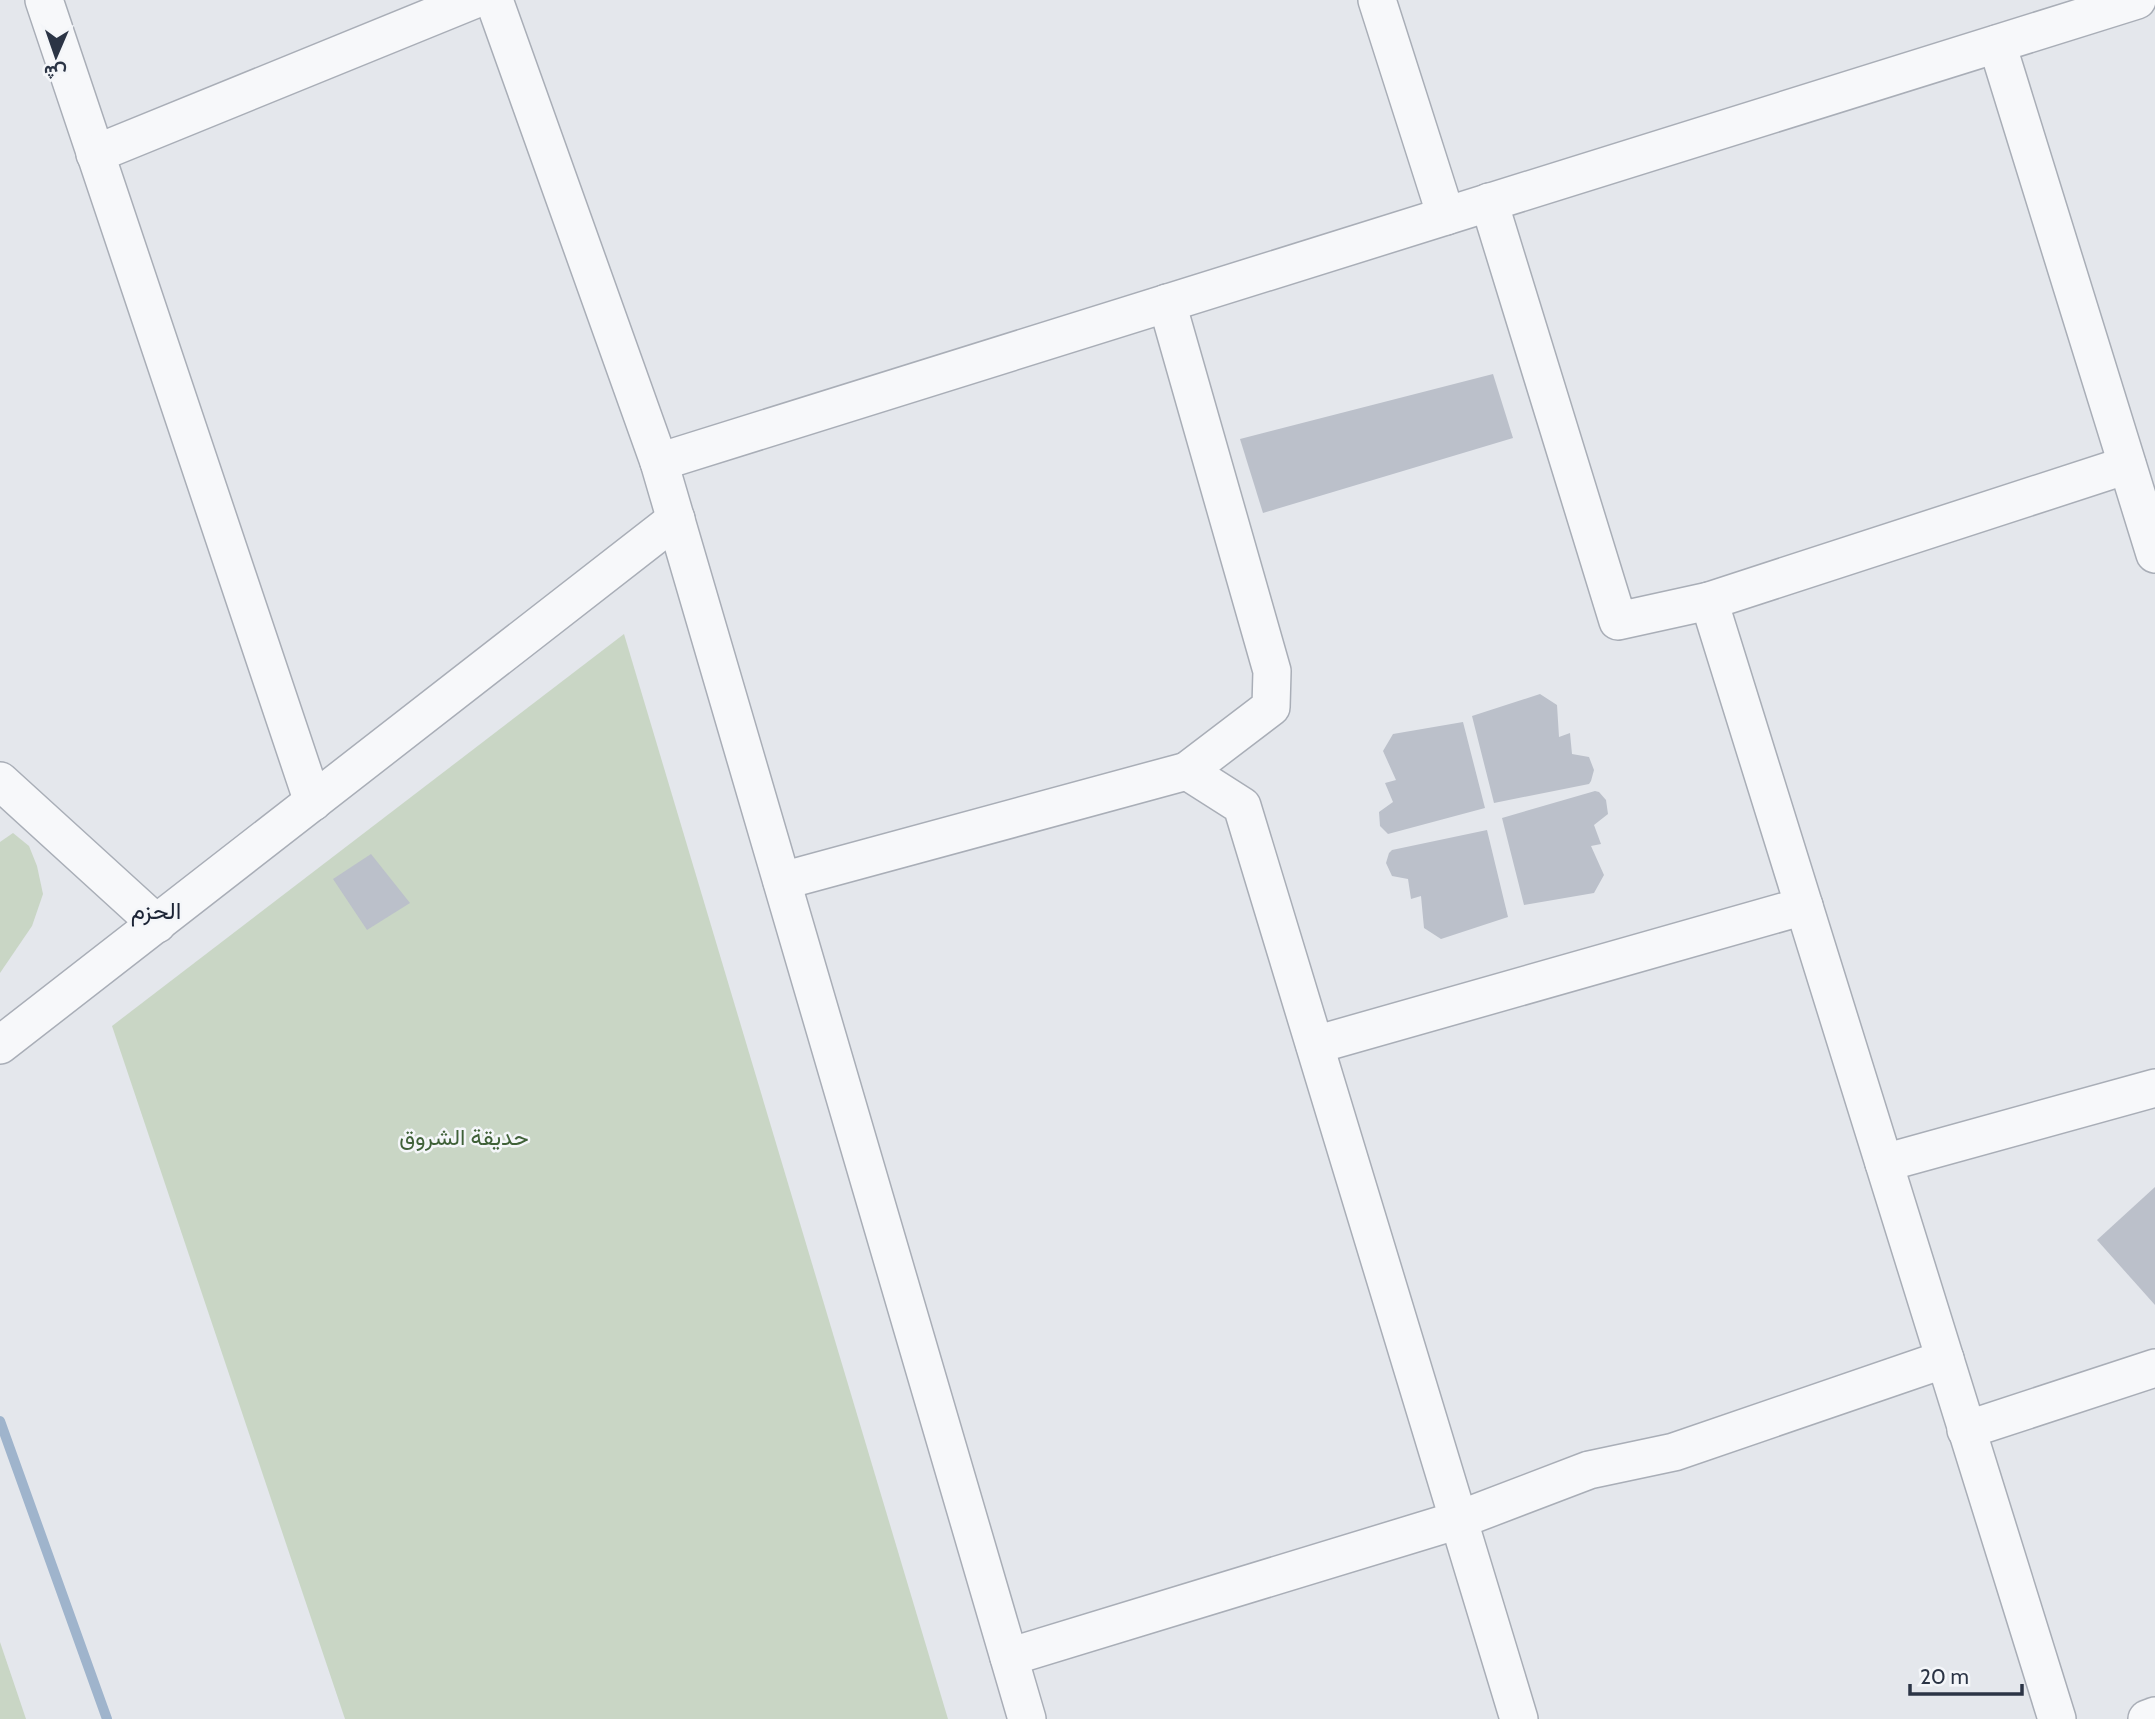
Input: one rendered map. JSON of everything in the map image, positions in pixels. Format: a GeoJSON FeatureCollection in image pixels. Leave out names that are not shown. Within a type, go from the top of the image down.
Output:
{"type":"FeatureCollection","features":[{"type":"Feature","properties":{"kind":"street"},"geometry":{"type":"LineString","coordinates":[[44,0],[313,802]]}},
{"type":"Feature","properties":{"kind":"street"},"geometry":{"type":"LineString","coordinates":[[96,154],[473,0]]}},
{"type":"Feature","properties":{"kind":"street"},"geometry":{"type":"LineString","coordinates":[[494,0],[659,462],[1027,1719]]}},
{"type":"Feature","properties":{"kind":"street"},"geometry":{"type":"LineString","coordinates":[[1377,0],[1446,216]]}},
{"type":"Feature","properties":{"kind":"street"},"geometry":{"type":"LineString","coordinates":[[659,462],[2137,0]]}},
{"type":"Feature","properties":{"kind":"street"},"geometry":{"type":"LineString","coordinates":[[1997,44],[2155,554]]}},
{"type":"Feature","properties":{"kind":"street"},"geometry":{"type":"LineString","coordinates":[[1489,202],[1618,621],[1709,601],[2127,465]]}},
{"type":"Feature","properties":{"kind":"street"},"geometry":{"type":"LineString","coordinates":[[782,881],[1187,771],[1271,707],[1272,671],[1167,303]]}},
{"type":"Feature","properties":{"kind":"street"},"geometry":{"type":"LineString","coordinates":[[0,1045],[676,519]]}},
{"type":"Feature","properties":{"kind":"street"},"geometry":{"type":"LineString","coordinates":[[1709,601],[2057,1719]]}},
{"type":"Feature","properties":{"kind":"street"},"geometry":{"type":"LineString","coordinates":[[1187,771],[1242,806],[1519,1719]]}},
{"type":"Feature","properties":{"kind":"street"},"geometry":{"type":"LineString","coordinates":[[0,781],[157,924]]}},
{"type":"Feature","properties":{"kind":"street"},"geometry":{"type":"LineString","coordinates":[[1315,1045],[1804,906]]}},
{"type":"Feature","properties":{"kind":"street"},"geometry":{"type":"LineString","coordinates":[[1884,1163],[2155,1088]]}},
{"type":"Feature","properties":{"kind":"street"},"geometry":{"type":"LineString","coordinates":[[1009,1657],[1458,1520],[1589,1470],[1674,1452],[1945,1359]]}},
{"type":"Feature","properties":{"kind":"street"},"geometry":{"type":"LineString","coordinates":[[1966,1430],[2155,1368]]}},
{"type":"Feature","properties":{"kind":"street"},"geometry":{"type":"LineString","coordinates":[[2147,1719],[2155,1716]]}},
{"type":"Feature","properties":{"kind":"green space","name":"حديقة الشروق"},"geometry":{"type":"Polygon","coordinates":[[[624,634],[948,1719],[345,1719],[112,1026],[624,634]]]}},
{"type":"Feature","properties":{"kind":"green space"},"geometry":{"type":"Polygon","coordinates":[[[13,833],[29,846],[43,894],[32,926],[0,973],[0,842],[13,833]]]}},
{"type":"Feature","properties":{"kind":"green space"},"geometry":{"type":"Polygon","coordinates":[[[0,1642],[26,1719],[0,1719],[0,1642]]]}},
{"type":"Feature","properties":{"kind":"building"},"geometry":{"type":"Polygon","coordinates":[[[1493,374],[1513,438],[1263,513],[1240,439],[1493,374]]]}},
{"type":"Feature","properties":{"kind":"building"},"geometry":{"type":"Polygon","coordinates":[[[1540,694],[1557,705],[1559,737],[1570,733],[1572,754],[1589,757],[1594,770],[1591,781],[1589,784],[1494,803],[1472,716],[1540,694]]]}},
{"type":"Feature","properties":{"kind":"building"},"geometry":{"type":"Polygon","coordinates":[[[1463,722],[1485,808],[1388,834],[1380,826],[1379,812],[1393,802],[1385,783],[1396,780],[1383,751],[1393,734],[1463,722]]]}},
{"type":"Feature","properties":{"kind":"building"},"geometry":{"type":"Polygon","coordinates":[[[1595,791],[1606,800],[1608,814],[1594,825],[1601,844],[1591,846],[1604,875],[1594,893],[1524,905],[1502,818],[1595,791]]]}},
{"type":"Feature","properties":{"kind":"building"},"geometry":{"type":"Polygon","coordinates":[[[1487,830],[1508,917],[1441,939],[1424,928],[1421,896],[1411,899],[1408,879],[1392,876],[1386,863],[1389,853],[1392,850],[1487,830]]]}},
{"type":"Feature","properties":{"kind":"building"},"geometry":{"type":"Polygon","coordinates":[[[371,854],[410,903],[367,930],[333,879],[371,854]]]}},
{"type":"Feature","properties":{"kind":"building"},"geometry":{"type":"Polygon","coordinates":[[[2155,1187],[2155,1305],[2097,1240],[2155,1187]]]}},
{"type":"Feature","properties":{"kind":"waterway"},"geometry":{"type":"LineString","coordinates":[[0,1421],[107,1719]]}},
{"type":"Feature","properties":{"kind":"district","name":"الحزم"},"geometry":{"type":"Point","coordinates":[156,911]}}]}
